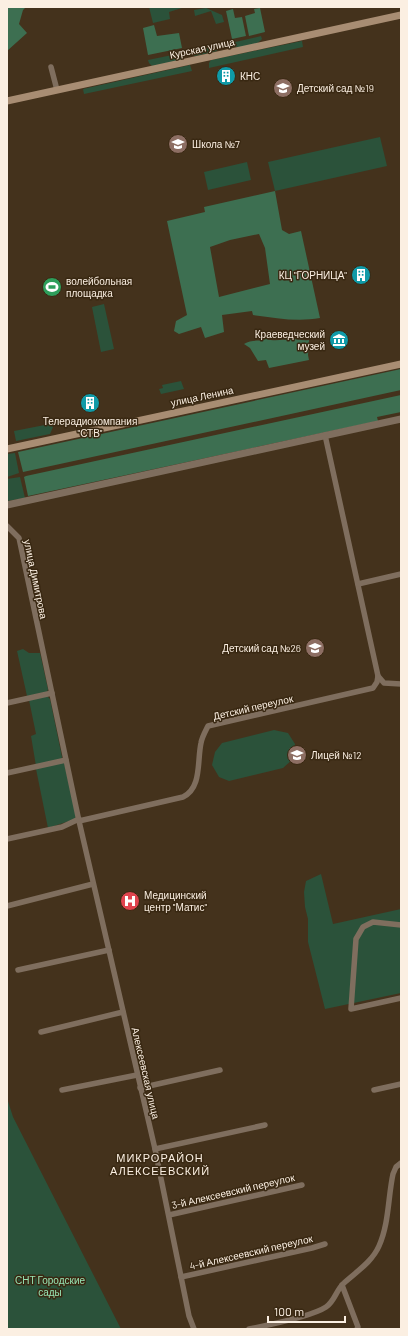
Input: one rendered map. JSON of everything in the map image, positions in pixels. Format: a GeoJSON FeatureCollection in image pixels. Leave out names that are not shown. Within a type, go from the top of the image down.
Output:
{"type":"FeatureCollection","features":[{"type":"Feature","properties":{"kind":"main road","name":"Курская улица"},"geometry":{"type":"LineString","coordinates":[[7,101],[401,15]]}},
{"type":"Feature","properties":{"kind":"main road","name":"улица Ленина"},"geometry":{"type":"LineString","coordinates":[[7,449],[401,364]]}},
{"type":"Feature","properties":{"kind":"street"},"geometry":{"type":"LineString","coordinates":[[51,67],[57,90]]}},
{"type":"Feature","properties":{"kind":"street"},"geometry":{"type":"LineString","coordinates":[[7,505],[401,419]]}},
{"type":"Feature","properties":{"kind":"street"},"geometry":{"type":"LineString","coordinates":[[325,435],[378,676],[384,683],[401,684]]}},
{"type":"Feature","properties":{"kind":"street","name":"улица Димитрова"},"geometry":{"type":"LineString","coordinates":[[7,526],[19,538],[52,693]]}},
{"type":"Feature","properties":{"kind":"street"},"geometry":{"type":"LineString","coordinates":[[358,584],[401,574]]}},
{"type":"Feature","properties":{"kind":"street","name":"Детский переулок"},"geometry":{"type":"LineString","coordinates":[[79,820],[189,794],[196,784],[200,744],[208,726],[373,688],[377,682],[378,676]]}},
{"type":"Feature","properties":{"kind":"street"},"geometry":{"type":"LineString","coordinates":[[7,703],[52,693],[79,820],[62,826],[7,839]]}},
{"type":"Feature","properties":{"kind":"street"},"geometry":{"type":"LineString","coordinates":[[7,773],[66,760]]}},
{"type":"Feature","properties":{"kind":"street","name":"Алексеевская улица"},"geometry":{"type":"LineString","coordinates":[[79,820],[155,1150],[189,1316],[194,1329]]}},
{"type":"Feature","properties":{"kind":"street"},"geometry":{"type":"LineString","coordinates":[[7,906],[93,884]]}},
{"type":"Feature","properties":{"kind":"street"},"geometry":{"type":"LineString","coordinates":[[401,925],[373,922],[363,927],[356,939],[351,1009],[401,998]]}},
{"type":"Feature","properties":{"kind":"street"},"geometry":{"type":"LineString","coordinates":[[18,970],[109,950]]}},
{"type":"Feature","properties":{"kind":"street"},"geometry":{"type":"LineString","coordinates":[[41,1032],[124,1012]]}},
{"type":"Feature","properties":{"kind":"street"},"geometry":{"type":"LineString","coordinates":[[140,1088],[220,1070]]}},
{"type":"Feature","properties":{"kind":"street"},"geometry":{"type":"LineString","coordinates":[[62,1090],[137,1075]]}},
{"type":"Feature","properties":{"kind":"street"},"geometry":{"type":"LineString","coordinates":[[374,1090],[401,1084]]}},
{"type":"Feature","properties":{"kind":"street"},"geometry":{"type":"LineString","coordinates":[[155,1150],[265,1125]]}},
{"type":"Feature","properties":{"kind":"street"},"geometry":{"type":"LineString","coordinates":[[249,1329],[296,1318],[325,1308],[335,1298],[342,1285],[364,1266],[379,1246],[384,1229],[393,1174],[396,1167],[401,1163]]}},
{"type":"Feature","properties":{"kind":"street","name":"3-й Алексеевский переулок"},"geometry":{"type":"LineString","coordinates":[[169,1214],[302,1185]]}},
{"type":"Feature","properties":{"kind":"street","name":"4-й Алексеевский переулок"},"geometry":{"type":"LineString","coordinates":[[181,1277],[325,1244]]}},
{"type":"Feature","properties":{"kind":"street"},"geometry":{"type":"LineString","coordinates":[[342,1285],[358,1326],[357,1329]]}},
{"type":"Feature","properties":{"kind":"green space"},"geometry":{"type":"Polygon","coordinates":[[[7,7],[26,7],[23,10],[19,24],[27,33],[7,51],[7,7]]]}},
{"type":"Feature","properties":{"kind":"green space"},"geometry":{"type":"Polygon","coordinates":[[[149,7],[185,7],[169,12],[170,19],[153,23],[149,7]]]}},
{"type":"Feature","properties":{"kind":"green space"},"geometry":{"type":"Polygon","coordinates":[[[206,8],[222,15],[224,22],[216,24],[211,11],[195,16],[194,10],[206,8]]]}},
{"type":"Feature","properties":{"kind":"green space"},"geometry":{"type":"Polygon","coordinates":[[[260,8],[265,32],[249,36],[245,16],[255,13],[254,9],[260,8]]]}},
{"type":"Feature","properties":{"kind":"green space"},"geometry":{"type":"Polygon","coordinates":[[[233,9],[235,18],[242,17],[246,36],[232,39],[226,11],[233,9]]]}},
{"type":"Feature","properties":{"kind":"green space"},"geometry":{"type":"Polygon","coordinates":[[[154,25],[157,36],[179,33],[182,48],[148,55],[143,28],[154,25]]]}},
{"type":"Feature","properties":{"kind":"green space"},"geometry":{"type":"Polygon","coordinates":[[[261,36],[262,39],[256,44],[243,47],[231,45],[231,43],[261,36]]]}},
{"type":"Feature","properties":{"kind":"green space"},"geometry":{"type":"Polygon","coordinates":[[[302,41],[303,47],[209,68],[209,63],[211,60],[302,41]]]}},
{"type":"Feature","properties":{"kind":"green space"},"geometry":{"type":"Polygon","coordinates":[[[219,45],[217,51],[195,56],[191,53],[191,51],[219,45]]]}},
{"type":"Feature","properties":{"kind":"green space"},"geometry":{"type":"Polygon","coordinates":[[[182,53],[181,60],[152,66],[148,60],[182,53]]]}},
{"type":"Feature","properties":{"kind":"green space"},"geometry":{"type":"Polygon","coordinates":[[[190,65],[192,71],[84,94],[83,89],[190,65]]]}},
{"type":"Feature","properties":{"kind":"green space"},"geometry":{"type":"Polygon","coordinates":[[[380,137],[387,166],[275,191],[268,162],[380,137]]]}},
{"type":"Feature","properties":{"kind":"green space"},"geometry":{"type":"Polygon","coordinates":[[[247,162],[251,180],[208,190],[204,172],[247,162]]]}},
{"type":"Feature","properties":{"kind":"green space"},"geometry":{"type":"Polygon","coordinates":[[[275,191],[282,230],[289,234],[301,231],[320,318],[295,320],[253,315],[252,311],[222,315],[224,332],[205,338],[201,327],[179,334],[174,331],[176,321],[187,315],[167,221],[205,212],[204,207],[275,191]],[[259,234],[230,240],[210,247],[219,297],[270,284],[265,248],[259,234]]]}},
{"type":"Feature","properties":{"kind":"green space"},"geometry":{"type":"Polygon","coordinates":[[[104,304],[114,349],[101,352],[92,307],[104,304]]]}},
{"type":"Feature","properties":{"kind":"green space"},"geometry":{"type":"Polygon","coordinates":[[[266,339],[309,340],[309,360],[269,368],[266,360],[258,361],[250,348],[244,344],[266,339]]]}},
{"type":"Feature","properties":{"kind":"green space"},"geometry":{"type":"Polygon","coordinates":[[[401,369],[401,390],[23,472],[18,452],[401,369]]]}},
{"type":"Feature","properties":{"kind":"green space"},"geometry":{"type":"Polygon","coordinates":[[[181,381],[184,389],[161,394],[159,389],[163,388],[162,385],[181,381]]]}},
{"type":"Feature","properties":{"kind":"green space"},"geometry":{"type":"Polygon","coordinates":[[[401,395],[401,412],[377,417],[378,421],[28,496],[24,477],[26,476],[401,395]]]}},
{"type":"Feature","properties":{"kind":"green space"},"geometry":{"type":"Polygon","coordinates":[[[50,424],[53,427],[50,434],[16,441],[14,431],[50,424]]]}},
{"type":"Feature","properties":{"kind":"green space"},"geometry":{"type":"Polygon","coordinates":[[[15,453],[19,473],[7,477],[7,454],[15,453]]]}},
{"type":"Feature","properties":{"kind":"green space"},"geometry":{"type":"Polygon","coordinates":[[[20,477],[25,498],[7,501],[7,479],[20,477]]]}},
{"type":"Feature","properties":{"kind":"green space"},"geometry":{"type":"Polygon","coordinates":[[[23,649],[29,653],[40,653],[48,689],[47,692],[27,696],[17,651],[23,649]]]}},
{"type":"Feature","properties":{"kind":"green space"},"geometry":{"type":"Polygon","coordinates":[[[47,696],[50,699],[62,757],[61,760],[36,766],[31,736],[36,734],[29,700],[47,696]]]}},
{"type":"Feature","properties":{"kind":"green space"},"geometry":{"type":"Polygon","coordinates":[[[274,730],[288,733],[295,744],[293,759],[283,768],[229,781],[219,777],[212,765],[215,752],[222,743],[274,730]]]}},
{"type":"Feature","properties":{"kind":"green space"},"geometry":{"type":"Polygon","coordinates":[[[64,762],[76,816],[75,819],[48,828],[36,769],[64,762]]]}},
{"type":"Feature","properties":{"kind":"green space"},"geometry":{"type":"Polygon","coordinates":[[[321,874],[333,924],[401,909],[401,993],[325,1009],[308,942],[308,919],[305,907],[304,892],[306,881],[321,874]]]}},
{"type":"Feature","properties":{"kind":"green space","name":"СНТ Городские сады"},"geometry":{"type":"Polygon","coordinates":[[[7,1098],[13,1117],[121,1329],[7,1329],[7,1098]]]}},
{"type":"Feature","properties":{"kind":"place","name":"КНС"},"geometry":{"type":"Point","coordinates":[226,76]}},
{"type":"Feature","properties":{"kind":"place","name":"Детский сад №19"},"geometry":{"type":"Point","coordinates":[283,88]}},
{"type":"Feature","properties":{"kind":"place","name":"Школа №7"},"geometry":{"type":"Point","coordinates":[178,144]}},
{"type":"Feature","properties":{"kind":"place","name":"КЦ \"ГОРНИЦА\""},"geometry":{"type":"Point","coordinates":[361,275]}},
{"type":"Feature","properties":{"kind":"place","name":"волейбольная площадка"},"geometry":{"type":"Point","coordinates":[52,287]}},
{"type":"Feature","properties":{"kind":"place","name":"Краеведческий музей"},"geometry":{"type":"Point","coordinates":[339,340]}},
{"type":"Feature","properties":{"kind":"place","name":"Телерадиокомпания \"СТВ\""},"geometry":{"type":"Point","coordinates":[90,403]}},
{"type":"Feature","properties":{"kind":"place","name":"Детский сад №26"},"geometry":{"type":"Point","coordinates":[315,648]}},
{"type":"Feature","properties":{"kind":"place","name":"Лицей №12"},"geometry":{"type":"Point","coordinates":[297,755]}},
{"type":"Feature","properties":{"kind":"place","name":"Медицинский центр \"Матис\""},"geometry":{"type":"Point","coordinates":[130,901]}},
{"type":"Feature","properties":{"kind":"district","name":"МИКРОРАЙОН АЛЕКСЕЕВСКИЙ"},"geometry":{"type":"Point","coordinates":[160,1163]}}]}
